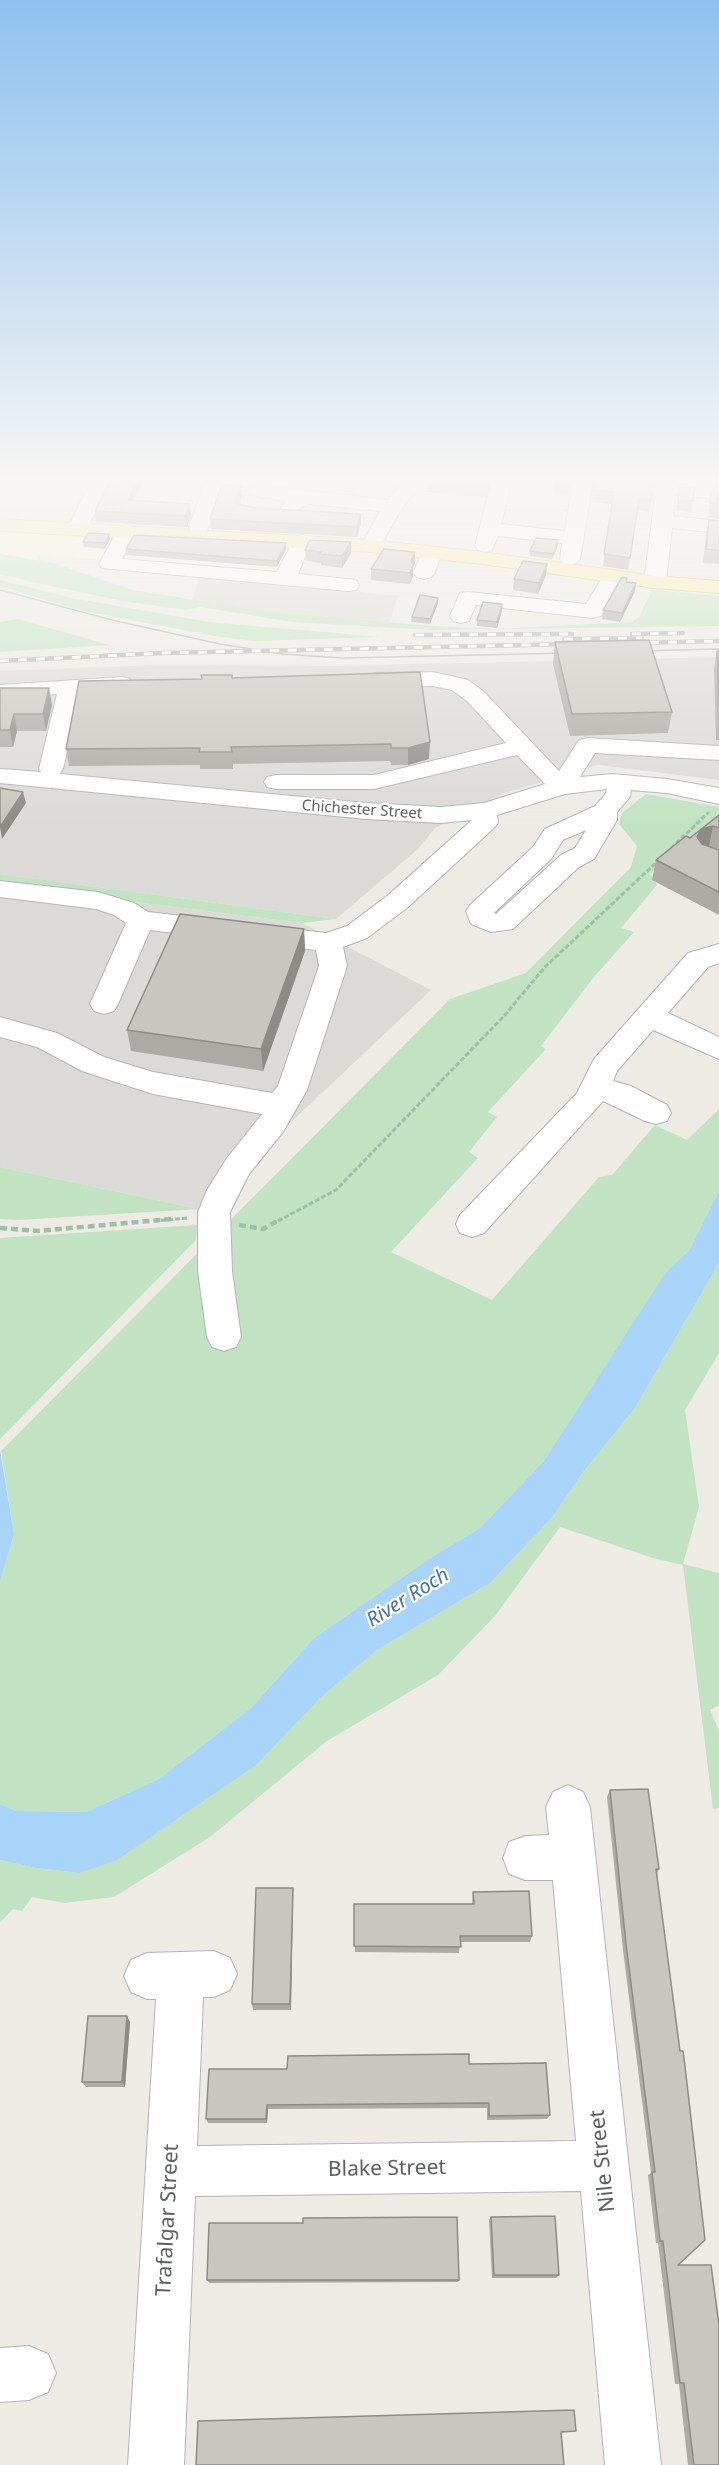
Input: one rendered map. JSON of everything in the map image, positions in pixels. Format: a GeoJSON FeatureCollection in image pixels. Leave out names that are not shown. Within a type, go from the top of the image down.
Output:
{"type":"FeatureCollection","features":[{"type":"Feature","properties":{"kind":"street"},"geometry":{"type":"LineString","coordinates":[[495,600],[497,596]]}},
{"type":"Feature","properties":{"kind":"street"},"geometry":{"type":"LineString","coordinates":[[464,607],[495,600],[593,611],[602,596]]}},
{"type":"Feature","properties":{"kind":"street"},"geometry":{"type":"LineString","coordinates":[[351,680],[433,679],[460,685],[475,696],[561,788],[588,745],[719,753]]}},
{"type":"Feature","properties":{"kind":"street"},"geometry":{"type":"LineString","coordinates":[[0,692],[71,686],[141,684]]}},
{"type":"Feature","properties":{"kind":"street"},"geometry":{"type":"LineString","coordinates":[[51,769],[71,686]]}},
{"type":"Feature","properties":{"kind":"street"},"geometry":{"type":"LineString","coordinates":[[0,764],[299,783],[374,782],[522,746]]}},
{"type":"Feature","properties":{"kind":"street","name":"Chichester Street"},"geometry":{"type":"LineString","coordinates":[[0,776],[366,811],[441,815],[484,811],[561,788],[621,782],[667,786],[715,803]]}},
{"type":"Feature","properties":{"kind":"street"},"geometry":{"type":"LineString","coordinates":[[604,811],[604,820],[585,853],[570,861],[503,923],[492,923],[482,918],[480,911],[542,853],[554,835],[604,811],[617,797],[621,782]]}},
{"type":"Feature","properties":{"kind":"street"},"geometry":{"type":"LineString","coordinates":[[0,889],[98,901],[124,909],[141,920],[328,942],[357,932],[397,902],[485,823],[484,811]]}},
{"type":"Feature","properties":{"kind":"street"},"geometry":{"type":"LineString","coordinates":[[104,1004],[141,920]]}},
{"type":"Feature","properties":{"kind":"street"},"geometry":{"type":"LineString","coordinates":[[224,1337],[215,1271],[214,1212],[223,1190],[238,1166],[272,1124],[292,1090],[333,966],[328,942]]}},
{"type":"Feature","properties":{"kind":"street"},"geometry":{"type":"LineString","coordinates":[[472,1224],[589,1099],[605,1066],[698,960],[719,952]]}},
{"type":"Feature","properties":{"kind":"street"},"geometry":{"type":"LineString","coordinates":[[650,1016],[719,1049]]}},
{"type":"Feature","properties":{"kind":"street"},"geometry":{"type":"LineString","coordinates":[[0,1027],[47,1040],[93,1064],[153,1083],[281,1106]]}},
{"type":"Feature","properties":{"kind":"street"},"geometry":{"type":"LineString","coordinates":[[595,1088],[620,1094],[656,1113]]}},
{"type":"Feature","properties":{"kind":"street","name":"Nile Street"},"geometry":{"type":"LineString","coordinates":[[568,1807],[633,2465]]}},
{"type":"Feature","properties":{"kind":"street"},"geometry":{"type":"LineString","coordinates":[[525,1857],[573,1857]]}},
{"type":"Feature","properties":{"kind":"street","name":"Trafalgar Street"},"geometry":{"type":"LineString","coordinates":[[156,2465],[181,1975]]}},
{"type":"Feature","properties":{"kind":"street","name":"Blake Street"},"geometry":{"type":"LineString","coordinates":[[171,2171],[603,2166]]}},
{"type":"Feature","properties":{"kind":"path"},"geometry":{"type":"LineString","coordinates":[[0,1228],[38,1230],[183,1217],[263,1229],[336,1191],[504,1016],[545,967],[715,803]]}},
{"type":"Feature","properties":{"kind":"shaded area"},"geometry":{"type":"Polygon","coordinates":[[[194,596],[398,596],[390,622],[266,611],[193,600],[194,596]]]}},
{"type":"Feature","properties":{"kind":"shaded area"},"geometry":{"type":"Polygon","coordinates":[[[719,657],[719,780],[598,765],[505,793],[435,828],[418,849],[336,919],[0,874],[0,671],[156,665],[339,666],[719,657]]]}},
{"type":"Feature","properties":{"kind":"shaded area"},"geometry":{"type":"Polygon","coordinates":[[[0,885],[302,923],[431,990],[199,1209],[0,1167],[0,885]]]}},
{"type":"Feature","properties":{"kind":"green space"},"geometry":{"type":"Polygon","coordinates":[[[33,596],[64,596],[209,622],[380,637],[255,641],[215,636],[83,611],[33,596]]]}},
{"type":"Feature","properties":{"kind":"green space"},"geometry":{"type":"Polygon","coordinates":[[[99,596],[170,596],[266,611],[432,626],[497,629],[632,622],[639,617],[649,596],[719,596],[719,626],[432,630],[292,622],[200,607],[185,610],[99,596]]]}},
{"type":"Feature","properties":{"kind":"green space"},"geometry":{"type":"Polygon","coordinates":[[[18,619],[109,645],[0,652],[0,622],[18,619]]]}},
{"type":"Feature","properties":{"kind":"green space"},"geometry":{"type":"Polygon","coordinates":[[[646,794],[719,807],[719,816],[650,874],[657,885],[621,928],[634,932],[594,977],[541,1046],[546,1049],[488,1112],[497,1117],[469,1152],[478,1158],[391,1252],[492,1300],[599,1177],[612,1175],[655,1125],[687,1140],[719,1109],[719,1191],[689,1251],[666,1273],[544,1461],[480,1528],[435,1555],[314,1638],[251,1708],[159,1779],[86,1812],[16,1811],[0,1804],[0,1582],[14,1534],[1,1451],[450,999],[526,973],[631,867],[637,846],[619,824],[622,813],[646,794]]]}},
{"type":"Feature","properties":{"kind":"green space"},"geometry":{"type":"Polygon","coordinates":[[[0,874],[336,919],[302,923],[0,885],[0,874]]]}},
{"type":"Feature","properties":{"kind":"green space"},"geometry":{"type":"Polygon","coordinates":[[[0,1167],[199,1209],[18,1220],[0,1219],[0,1167]]]}},
{"type":"Feature","properties":{"kind":"green space"},"geometry":{"type":"Polygon","coordinates":[[[197,1225],[196,1240],[0,1439],[0,1238],[197,1225]]]}},
{"type":"Feature","properties":{"kind":"green space"},"geometry":{"type":"Polygon","coordinates":[[[719,1263],[719,1353],[685,1410],[699,1507],[683,1564],[719,1573],[719,1705],[710,1710],[719,1731],[719,1808],[713,1809],[683,1565],[653,1558],[560,1527],[495,1616],[438,1675],[327,1741],[210,1837],[114,1897],[64,1903],[32,1897],[22,1911],[13,1909],[0,1923],[0,1860],[36,1868],[79,1873],[319,1699],[377,1650],[490,1583],[551,1519],[584,1471],[635,1408],[719,1263]]]}},
{"type":"Feature","properties":{"kind":"water","name":"River Roch"},"geometry":{"type":"Polygon","coordinates":[[[719,1191],[719,1263],[635,1408],[584,1471],[551,1519],[490,1583],[377,1650],[319,1699],[256,1765],[117,1860],[79,1873],[36,1868],[0,1860],[0,1804],[16,1811],[86,1812],[159,1779],[251,1708],[314,1638],[435,1555],[480,1528],[544,1461],[666,1272],[689,1251],[719,1191]]]}},
{"type":"Feature","properties":{"kind":"water"},"geometry":{"type":"Polygon","coordinates":[[[0,1450],[14,1534],[0,1582],[0,1450]]]}},
{"type":"Feature","properties":{"kind":"building"},"geometry":{"type":"Polygon","coordinates":[[[420,596],[438,598],[430,619],[412,617],[420,596]]]}},
{"type":"Feature","properties":{"kind":"building"},"geometry":{"type":"Polygon","coordinates":[[[611,596],[630,596],[622,613],[603,610],[611,596]]]}},
{"type":"Feature","properties":{"kind":"building"},"geometry":{"type":"Polygon","coordinates":[[[483,602],[502,604],[497,622],[477,620],[483,602]]]}},
{"type":"Feature","properties":{"kind":"building"},"geometry":{"type":"Polygon","coordinates":[[[649,640],[672,712],[572,714],[555,642],[649,640]]]}},
{"type":"Feature","properties":{"kind":"building"},"geometry":{"type":"Polygon","coordinates":[[[717,651],[719,651],[719,707],[717,651]]]}},
{"type":"Feature","properties":{"kind":"building"},"geometry":{"type":"Polygon","coordinates":[[[420,672],[430,742],[408,748],[391,748],[391,744],[231,747],[232,752],[199,752],[200,748],[66,749],[79,681],[202,679],[201,675],[232,675],[232,678],[420,672]]]}},
{"type":"Feature","properties":{"kind":"building"},"geometry":{"type":"Polygon","coordinates":[[[0,688],[49,688],[43,714],[14,714],[10,730],[0,730],[0,688]]]}},
{"type":"Feature","properties":{"kind":"building"},"geometry":{"type":"Polygon","coordinates":[[[0,788],[23,792],[0,827],[0,788]]]}},
{"type":"Feature","properties":{"kind":"building"},"geometry":{"type":"Polygon","coordinates":[[[719,815],[719,828],[713,826],[702,829],[719,815]]]}},
{"type":"Feature","properties":{"kind":"building"},"geometry":{"type":"Polygon","coordinates":[[[701,829],[697,837],[702,844],[719,850],[719,892],[656,860],[686,836],[690,838],[701,829]]]}},
{"type":"Feature","properties":{"kind":"building"},"geometry":{"type":"Polygon","coordinates":[[[180,914],[304,929],[261,1049],[127,1030],[180,914]]]}},
{"type":"Feature","properties":{"kind":"building"},"geometry":{"type":"Polygon","coordinates":[[[648,1789],[659,1869],[656,1869],[680,2051],[683,2051],[705,2240],[678,2265],[711,2265],[719,2325],[719,2465],[694,2465],[684,2383],[680,2383],[663,2241],[660,2241],[652,2172],[655,2172],[626,1944],[610,1790],[648,1789]]]}},
{"type":"Feature","properties":{"kind":"building"},"geometry":{"type":"Polygon","coordinates":[[[256,1888],[293,1888],[290,2004],[252,2004],[256,1888]]]}},
{"type":"Feature","properties":{"kind":"building"},"geometry":{"type":"Polygon","coordinates":[[[529,1891],[532,1936],[460,1936],[461,1947],[354,1946],[354,1904],[474,1904],[473,1892],[529,1891]]]}},
{"type":"Feature","properties":{"kind":"building"},"geometry":{"type":"Polygon","coordinates":[[[88,2016],[127,2016],[122,2082],[82,2082],[88,2016]]]}},
{"type":"Feature","properties":{"kind":"building"},"geometry":{"type":"Polygon","coordinates":[[[469,2054],[469,2064],[546,2063],[550,2115],[489,2116],[489,2103],[267,2105],[266,2119],[206,2119],[209,2069],[287,2069],[288,2056],[469,2054]]]}},
{"type":"Feature","properties":{"kind":"building"},"geometry":{"type":"Polygon","coordinates":[[[555,2216],[559,2275],[494,2275],[491,2217],[555,2216]]]}},
{"type":"Feature","properties":{"kind":"building"},"geometry":{"type":"Polygon","coordinates":[[[457,2217],[459,2280],[207,2280],[209,2223],[303,2223],[303,2218],[457,2217]]]}},
{"type":"Feature","properties":{"kind":"building"},"geometry":{"type":"Polygon","coordinates":[[[574,2410],[576,2431],[561,2432],[564,2465],[196,2465],[198,2421],[574,2410]]]}},
{"type":"Feature","properties":{"kind":"tram line"},"geometry":{"type":"LineString","coordinates":[[23,596],[112,620],[220,644],[282,654],[342,658],[571,653]]}},
{"type":"Feature","properties":{"kind":"tram line"},"geometry":{"type":"LineString","coordinates":[[634,651],[719,649]]}},
{"type":"Feature","properties":{"kind":"railway"},"geometry":{"type":"LineString","coordinates":[[632,634],[683,633]]}},
{"type":"Feature","properties":{"kind":"railway"},"geometry":{"type":"LineString","coordinates":[[415,635],[572,634]]}},
{"type":"Feature","properties":{"kind":"railway"},"geometry":{"type":"LineString","coordinates":[[564,639],[642,638]]}},
{"type":"Feature","properties":{"kind":"railway"},"geometry":{"type":"LineString","coordinates":[[632,643],[719,641]]}},
{"type":"Feature","properties":{"kind":"railway"},"geometry":{"type":"LineString","coordinates":[[0,661],[162,653],[572,644]]}}]}
